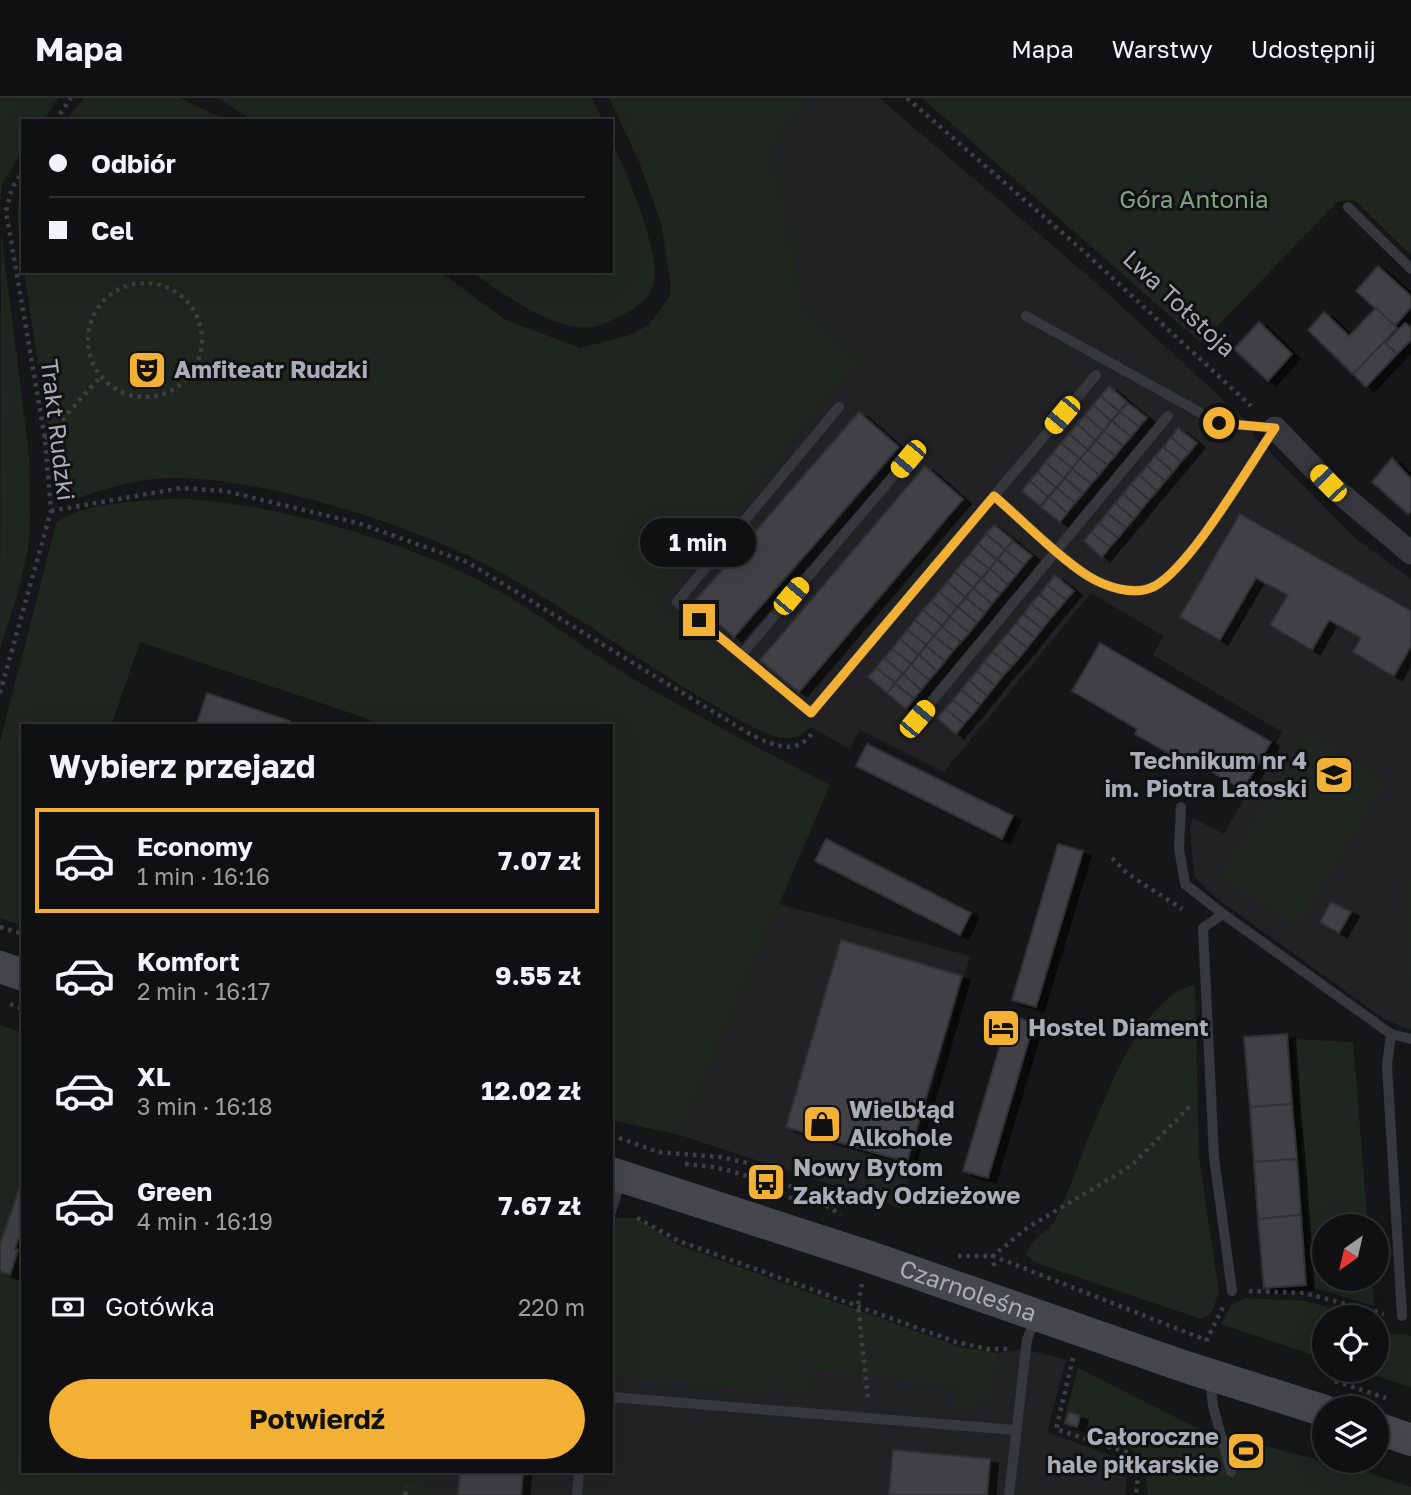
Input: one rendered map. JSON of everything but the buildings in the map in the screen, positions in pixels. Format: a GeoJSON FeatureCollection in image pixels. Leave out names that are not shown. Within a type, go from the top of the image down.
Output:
{"type":"FeatureCollection","features":[{"type":"Feature","properties":{"kind":"street"},"geometry":{"type":"LineString","coordinates":[[1275,428],[1328,483],[1411,553]]}},
{"type":"Feature","properties":{"kind":"street"},"geometry":{"type":"LineString","coordinates":[[0,967],[21,974]]}},
{"type":"Feature","properties":{"kind":"street","name":"Czarnoleśna"},"geometry":{"type":"LineString","coordinates":[[616,1175],[1032,1327],[1206,1362],[1312,1407]]}},
{"type":"Feature","properties":{"kind":"street"},"geometry":{"type":"LineString","coordinates":[[1389,1432],[1411,1440]]}},
{"type":"Feature","properties":{"kind":"lane"},"geometry":{"type":"LineString","coordinates":[[1348,207],[1411,269]]}},
{"type":"Feature","properties":{"kind":"lane"},"geometry":{"type":"LineString","coordinates":[[994,496],[1088,576],[1119,589],[1135,592],[1153,588],[1187,557],[1275,428],[1219,423],[1026,316]]}},
{"type":"Feature","properties":{"kind":"lane"},"geometry":{"type":"LineString","coordinates":[[839,407],[677,602],[811,713],[1096,375]]}},
{"type":"Feature","properties":{"kind":"lane"},"geometry":{"type":"LineString","coordinates":[[917,719],[1168,416]]}},
{"type":"Feature","properties":{"kind":"lane"},"geometry":{"type":"LineString","coordinates":[[741,655],[908,459]]}},
{"type":"Feature","properties":{"kind":"lane"},"geometry":{"type":"LineString","coordinates":[[1181,807],[1179,848],[1185,884],[1391,1034],[1411,1039]]}},
{"type":"Feature","properties":{"kind":"lane"},"geometry":{"type":"LineString","coordinates":[[1223,914],[1203,928],[1214,1157],[1232,1291]]}},
{"type":"Feature","properties":{"kind":"lane"},"geometry":{"type":"LineString","coordinates":[[1391,1034],[1387,1065],[1399,1317]]}},
{"type":"Feature","properties":{"kind":"lane"},"geometry":{"type":"LineString","coordinates":[[613,1197],[616,1175]]}},
{"type":"Feature","properties":{"kind":"lane"},"geometry":{"type":"LineString","coordinates":[[1009,1495],[1014,1430],[1032,1327]]}},
{"type":"Feature","properties":{"kind":"lane"},"geometry":{"type":"LineString","coordinates":[[1206,1362],[1213,1406],[1231,1472]]}},
{"type":"Feature","properties":{"kind":"lane"},"geometry":{"type":"LineString","coordinates":[[613,1397],[1014,1430]]}},
{"type":"Feature","properties":{"kind":"lane"},"geometry":{"type":"LineString","coordinates":[[577,1495],[579,1473]]}},
{"type":"Feature","properties":{"kind":"path"},"geometry":{"type":"LineString","coordinates":[[56,119],[71,98]]}},
{"type":"Feature","properties":{"kind":"path","name":"Lwa Tołstoja"},"geometry":{"type":"LineString","coordinates":[[907,98],[1081,249],[1275,428]]}},
{"type":"Feature","properties":{"kind":"path"},"geometry":{"type":"LineString","coordinates":[[0,217],[6,211],[12,188],[21,174]]}},
{"type":"Feature","properties":{"kind":"path","name":"Trakt Rudzki"},"geometry":{"type":"LineString","coordinates":[[0,693],[51,511],[45,439],[6,211]]}},
{"type":"Feature","properties":{"kind":"path"},"geometry":{"type":"LineString","coordinates":[[136,283],[169,288],[183,298],[194,311],[201,327],[202,344],[190,375],[170,391],[146,397],[129,395],[113,388],[101,376],[92,361],[88,345],[95,312],[106,298],[119,289],[136,283]]}},
{"type":"Feature","properties":{"kind":"path"},"geometry":{"type":"LineString","coordinates":[[45,439],[101,376]]}},
{"type":"Feature","properties":{"kind":"path"},"geometry":{"type":"LineString","coordinates":[[51,511],[181,488],[225,491],[358,523],[467,562],[750,734],[773,745],[787,748],[806,740],[816,725],[811,713]]}},
{"type":"Feature","properties":{"kind":"path"},"geometry":{"type":"LineString","coordinates":[[1112,858],[1128,874],[1185,911],[1203,934],[1203,928]]}},
{"type":"Feature","properties":{"kind":"path"},"geometry":{"type":"LineString","coordinates":[[0,927],[21,933]]}},
{"type":"Feature","properties":{"kind":"path"},"geometry":{"type":"LineString","coordinates":[[993,1256],[1027,1228],[1131,1166],[1210,1084]]}},
{"type":"Feature","properties":{"kind":"path"},"geometry":{"type":"LineString","coordinates":[[613,1136],[658,1152],[720,1157],[748,1163],[848,1217]]}},
{"type":"Feature","properties":{"kind":"path"},"geometry":{"type":"LineString","coordinates":[[637,1218],[679,1241],[956,1342],[987,1349],[1008,1349],[1032,1327]]}},
{"type":"Feature","properties":{"kind":"path"},"geometry":{"type":"LineString","coordinates":[[945,1251],[958,1256],[993,1256],[1219,1344]]}},
{"type":"Feature","properties":{"kind":"path"},"geometry":{"type":"LineString","coordinates":[[993,1256],[994,1266]]}},
{"type":"Feature","properties":{"kind":"path"},"geometry":{"type":"LineString","coordinates":[[863,1279],[858,1306],[872,1419]]}},
{"type":"Feature","properties":{"kind":"path"},"geometry":{"type":"LineString","coordinates":[[1232,1291],[1304,1293],[1399,1317]]}},
{"type":"Feature","properties":{"kind":"path"},"geometry":{"type":"LineString","coordinates":[[1206,1362],[1206,1340],[1220,1316]]}},
{"type":"Feature","properties":{"kind":"path"},"geometry":{"type":"LineString","coordinates":[[1074,1357],[1056,1429],[1126,1452],[1134,1460],[1138,1471],[1136,1495]]}},
{"type":"Feature","properties":{"kind":"path"},"geometry":{"type":"LineString","coordinates":[[1338,1382],[1390,1399]]}},
{"type":"Feature","properties":{"kind":"path"},"geometry":{"type":"LineString","coordinates":[[405,1495],[407,1486]]}},
{"type":"Feature","properties":{"kind":"shaded area"},"geometry":{"type":"Polygon","coordinates":[[[808,98],[879,98],[1094,281],[1254,428],[1252,434],[1355,538],[1411,579],[1411,1030],[1384,1019],[1214,896],[1194,876],[1190,828],[1193,818],[1224,834],[1282,732],[1153,655],[1163,636],[1091,593],[944,772],[860,730],[850,749],[811,727],[660,603],[860,360],[804,310],[768,152],[808,98]]]}},
{"type":"Feature","properties":{"kind":"shaded area"},"geometry":{"type":"Polygon","coordinates":[[[779,904],[970,956],[901,1208],[680,1135],[779,904]]]}},
{"type":"Feature","properties":{"kind":"shaded area"},"geometry":{"type":"Polygon","coordinates":[[[613,1217],[636,1223],[678,1245],[960,1347],[993,1354],[1024,1349],[1066,1360],[1047,1432],[1118,1458],[1127,1471],[1126,1495],[428,1495],[430,1473],[613,1473],[613,1217]]]}},
{"type":"Feature","properties":{"kind":"green space"},"geometry":{"type":"Polygon","coordinates":[[[0,98],[58,98],[44,119],[21,119],[21,153],[2,184],[0,203],[0,98]]]}},
{"type":"Feature","properties":{"kind":"green space"},"geometry":{"type":"Polygon","coordinates":[[[84,98],[180,98],[224,119],[68,119],[84,98]]]}},
{"type":"Feature","properties":{"kind":"green space"},"geometry":{"type":"Polygon","coordinates":[[[217,98],[592,98],[602,119],[251,119],[217,98]]]}},
{"type":"Feature","properties":{"kind":"green space"},"geometry":{"type":"Polygon","coordinates":[[[609,98],[808,98],[768,152],[804,310],[860,360],[660,603],[811,727],[798,736],[786,738],[758,730],[690,691],[558,606],[491,567],[420,535],[378,520],[291,494],[208,480],[171,478],[132,482],[68,502],[60,495],[54,439],[47,423],[24,273],[442,273],[504,319],[580,348],[634,334],[651,322],[669,297],[671,286],[661,223],[640,164],[609,98]]]}},
{"type":"Feature","properties":{"kind":"green space","name":"Góra Antonia"},"geometry":{"type":"Polygon","coordinates":[[[922,98],[1411,98],[1411,255],[1354,200],[1337,202],[1201,343],[922,98]]]}},
{"type":"Feature","properties":{"kind":"green space"},"geometry":{"type":"Polygon","coordinates":[[[613,143],[640,209],[652,248],[654,281],[648,295],[632,310],[606,323],[579,327],[563,324],[528,309],[473,273],[613,273],[613,143]]]}},
{"type":"Feature","properties":{"kind":"green space"},"geometry":{"type":"Polygon","coordinates":[[[21,191],[21,249],[18,231],[21,191]]]}},
{"type":"Feature","properties":{"kind":"green space"},"geometry":{"type":"Polygon","coordinates":[[[1,231],[29,456],[30,524],[28,548],[18,593],[0,648],[1,231]]]}},
{"type":"Feature","properties":{"kind":"green space"},"geometry":{"type":"Polygon","coordinates":[[[179,498],[250,507],[320,522],[422,555],[500,592],[655,691],[830,785],[680,1135],[613,1120],[613,724],[383,724],[140,642],[112,724],[21,724],[21,925],[0,918],[0,742],[56,524],[79,511],[179,498]]]}},
{"type":"Feature","properties":{"kind":"green space"},"geometry":{"type":"Polygon","coordinates":[[[1308,734],[1384,781],[1298,924],[1221,877],[1308,734]]]}},
{"type":"Feature","properties":{"kind":"green space"},"geometry":{"type":"Polygon","coordinates":[[[1405,883],[1411,883],[1411,993],[1405,883]]]}},
{"type":"Feature","properties":{"kind":"green space"},"geometry":{"type":"Polygon","coordinates":[[[1195,985],[1199,1158],[1219,1292],[1211,1314],[1201,1319],[1036,1263],[1026,1255],[1035,1240],[1056,1219],[1111,1085],[1129,1049],[1149,1018],[1171,996],[1195,985]]]}},
{"type":"Feature","properties":{"kind":"green space"},"geometry":{"type":"Polygon","coordinates":[[[0,1025],[21,1032],[21,1473],[430,1473],[428,1495],[0,1495],[0,1025]]]}},
{"type":"Feature","properties":{"kind":"green space"},"geometry":{"type":"Polygon","coordinates":[[[1294,1039],[1353,1042],[1367,1214],[1312,1214],[1312,1287],[1294,1039]]]}},
{"type":"Feature","properties":{"kind":"green space"},"geometry":{"type":"Polygon","coordinates":[[[616,1218],[637,1218],[678,1245],[960,1347],[999,1353],[990,1398],[976,1408],[956,1409],[958,1384],[813,1369],[810,1394],[613,1375],[613,1249],[616,1218]]]}},
{"type":"Feature","properties":{"kind":"green space"},"geometry":{"type":"Polygon","coordinates":[[[1328,1292],[1373,1292],[1374,1305],[1328,1292]]]}},
{"type":"Feature","properties":{"kind":"green space"},"geometry":{"type":"Polygon","coordinates":[[[1245,1298],[1306,1301],[1320,1305],[1312,1305],[1312,1355],[1221,1324],[1231,1305],[1245,1298]]]}},
{"type":"Feature","properties":{"kind":"green space"},"geometry":{"type":"Polygon","coordinates":[[[1389,1335],[1411,1336],[1411,1387],[1389,1380],[1389,1335]]]}},
{"type":"Feature","properties":{"kind":"green space"},"geometry":{"type":"Polygon","coordinates":[[[1078,1368],[1201,1430],[1312,1458],[1312,1473],[1369,1473],[1411,1487],[1411,1495],[1147,1495],[1142,1461],[1134,1451],[1066,1425],[1064,1420],[1078,1368]]]}},
{"type":"Feature","properties":{"kind":"place","name":"Amfiteatr Rudzki"},"geometry":{"type":"Point","coordinates":[147,370]}},
{"type":"Feature","properties":{"kind":"place","name":"Technikum nr 4 im. Piotra Latoski"},"geometry":{"type":"Point","coordinates":[1334,775]}},
{"type":"Feature","properties":{"kind":"place","name":"Hostel Diament"},"geometry":{"type":"Point","coordinates":[1001,1028]}},
{"type":"Feature","properties":{"kind":"place","name":"Wielbłąd Alkohole"},"geometry":{"type":"Point","coordinates":[822,1124]}},
{"type":"Feature","properties":{"kind":"place","name":"Nowy Bytom Zakłady Odzieżowe"},"geometry":{"type":"Point","coordinates":[766,1182]}},
{"type":"Feature","properties":{"kind":"place","name":"Całoroczne hale piłkarskie"},"geometry":{"type":"Point","coordinates":[1246,1451]}},
{"type":"Feature","properties":{"kind":"route"},"geometry":{"type":"LineString","coordinates":[[699,620],[811,713],[994,496],[1088,576],[1119,589],[1135,592],[1153,588],[1171,575],[1187,557],[1275,428],[1219,423]]}}]}
